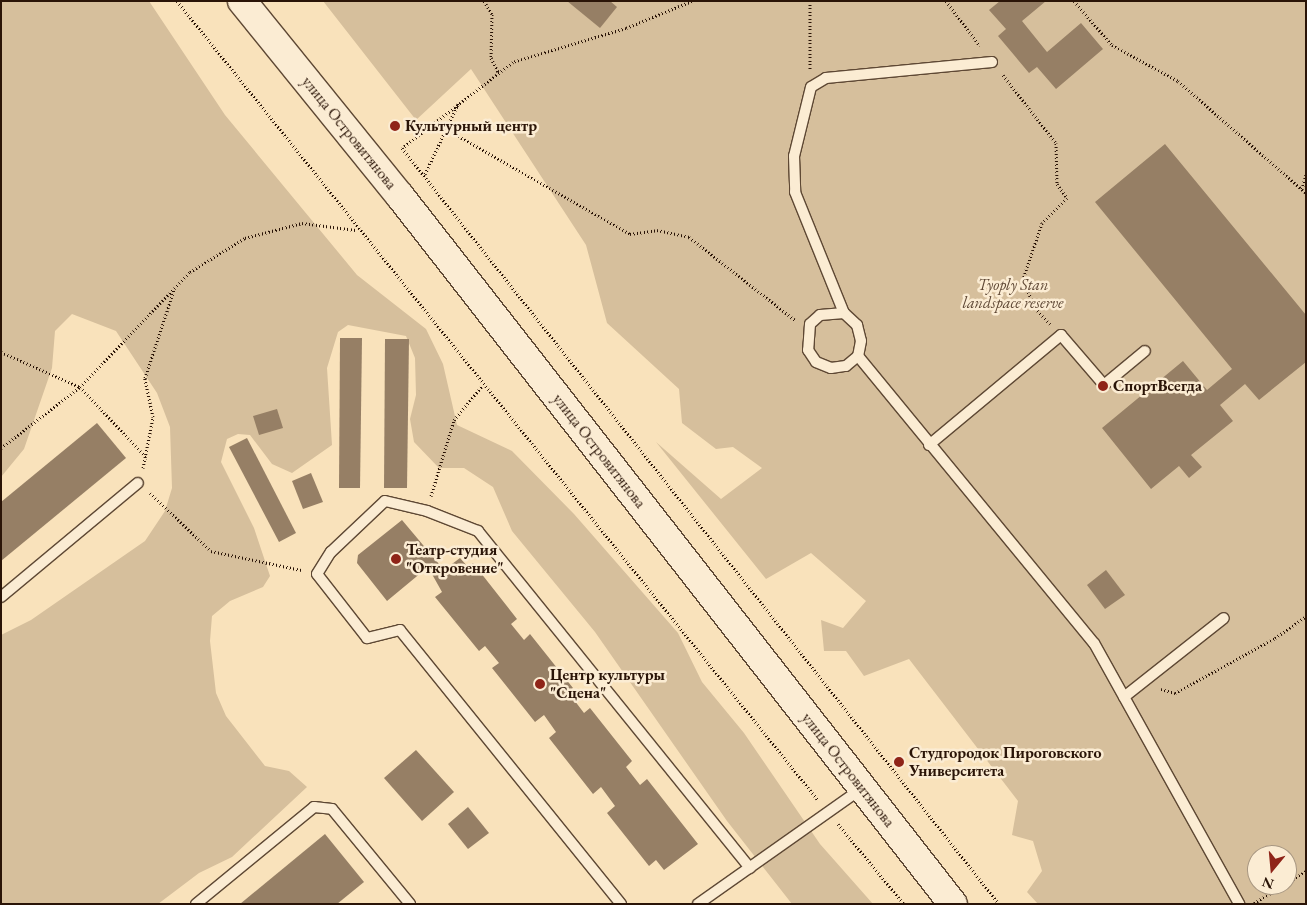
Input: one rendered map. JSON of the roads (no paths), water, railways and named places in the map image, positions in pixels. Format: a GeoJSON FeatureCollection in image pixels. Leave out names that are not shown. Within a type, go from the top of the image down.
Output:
{"type":"FeatureCollection","features":[{"type":"Feature","properties":{"kind":"main road","name":"улица Островитянова"},"geometry":{"type":"LineString","coordinates":[[242,1],[400,196],[953,904]]}},
{"type":"Feature","properties":{"kind":"lane"},"geometry":{"type":"LineString","coordinates":[[844,313],[820,315],[808,330],[808,350],[816,362],[831,368],[846,366],[858,356],[861,341],[857,325],[844,313],[795,192],[794,156],[810,87],[826,78],[992,62]]}},
{"type":"Feature","properties":{"kind":"lane"},"geometry":{"type":"LineString","coordinates":[[929,444],[1061,336],[1104,385],[1145,351]]}},
{"type":"Feature","properties":{"kind":"lane"},"geometry":{"type":"LineString","coordinates":[[858,356],[1094,643],[1239,904]]}},
{"type":"Feature","properties":{"kind":"lane"},"geometry":{"type":"LineString","coordinates":[[1,597],[138,482]]}},
{"type":"Feature","properties":{"kind":"lane"},"geometry":{"type":"LineString","coordinates":[[621,904],[400,630],[367,638],[317,574],[331,552],[385,501],[427,511],[478,531],[750,868]]}},
{"type":"Feature","properties":{"kind":"lane"},"geometry":{"type":"LineString","coordinates":[[1124,697],[1143,684],[1224,618]]}},
{"type":"Feature","properties":{"kind":"lane"},"geometry":{"type":"LineString","coordinates":[[698,904],[829,814],[862,788]]}},
{"type":"Feature","properties":{"kind":"lane"},"geometry":{"type":"LineString","coordinates":[[196,904],[314,807],[332,809],[410,904]]}},
{"type":"Feature","properties":{"kind":"place","name":"Культурный центр"},"geometry":{"type":"Point","coordinates":[395,126]}},
{"type":"Feature","properties":{"kind":"place","name":"СпортВсегда"},"geometry":{"type":"Point","coordinates":[1103,386]}},
{"type":"Feature","properties":{"kind":"place","name":"Театр-студия \"Откровение\""},"geometry":{"type":"Point","coordinates":[396,559]}},
{"type":"Feature","properties":{"kind":"place","name":"Центр культуры \"Сцена\""},"geometry":{"type":"Point","coordinates":[540,684]}},
{"type":"Feature","properties":{"kind":"place","name":"Студгородок Пироговского Университета"},"geometry":{"type":"Point","coordinates":[899,762]}},
{"type":"Feature","properties":{"kind":"park label","name":"Tyoply Stan landspace reserve"},"geometry":{"type":"Point","coordinates":[1013,294]}}]}
